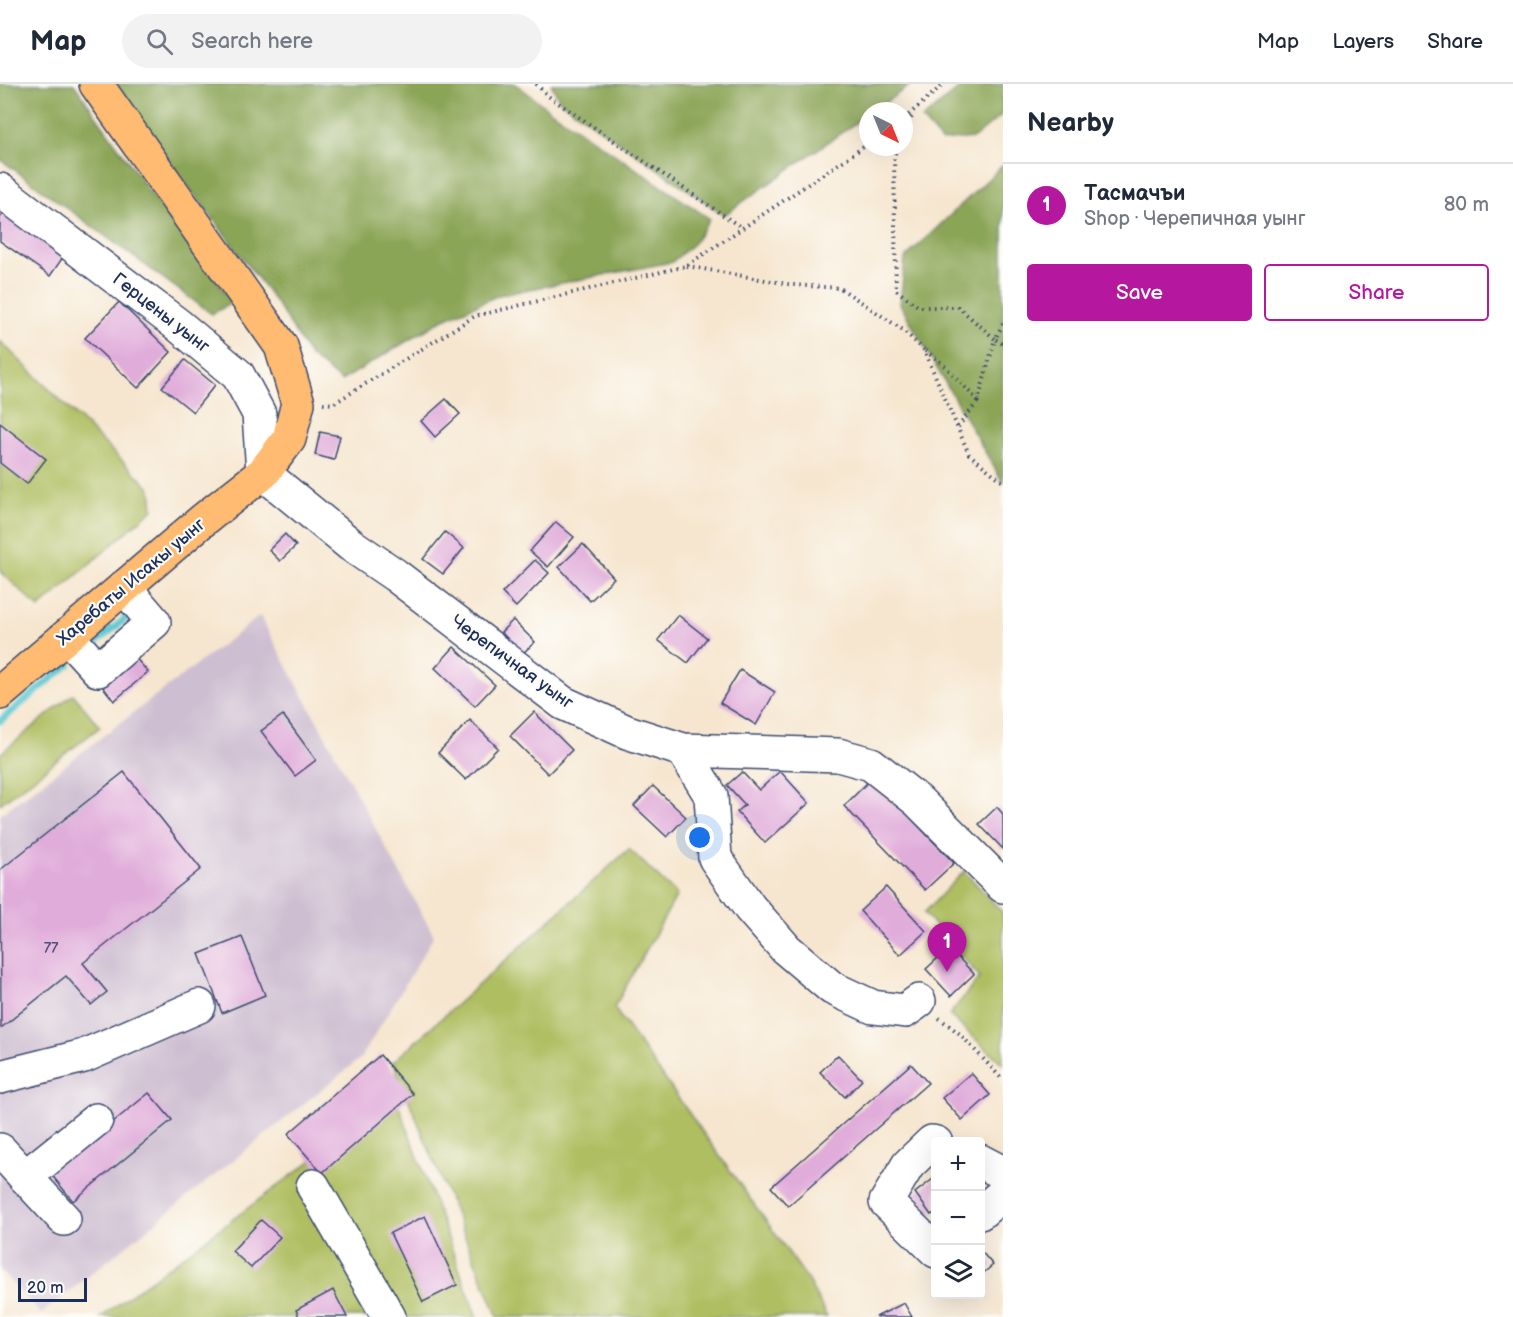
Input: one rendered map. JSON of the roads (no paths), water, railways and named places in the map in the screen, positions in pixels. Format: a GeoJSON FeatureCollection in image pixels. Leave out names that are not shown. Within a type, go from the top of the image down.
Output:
{"type":"FeatureCollection","features":[{"type":"Feature","properties":{"kind":"main road","name":"Харебаты Исакы уынг"},"geometry":{"type":"LineString","coordinates":[[0,693],[263,473],[289,438],[298,403],[281,346],[96,84]]}},
{"type":"Feature","properties":{"kind":"street","name":"Герцены уынг"},"geometry":{"type":"LineString","coordinates":[[0,189],[178,325],[238,375],[259,414],[263,473]]}},
{"type":"Feature","properties":{"kind":"street","name":"Черепичная уынг"},"geometry":{"type":"LineString","coordinates":[[263,473],[351,545],[395,575],[563,703],[627,732],[683,750],[838,755],[871,764],[918,801],[1003,886]]}},
{"type":"Feature","properties":{"kind":"street"},"geometry":{"type":"LineString","coordinates":[[67,636],[98,670],[154,622],[124,587]]}},
{"type":"Feature","properties":{"kind":"street"},"geometry":{"type":"LineString","coordinates":[[683,750],[711,796],[715,858],[750,908],[786,949],[832,988],[873,1007],[905,1011],[919,1001]]}},
{"type":"Feature","properties":{"kind":"street"},"geometry":{"type":"LineString","coordinates":[[0,1077],[84,1056],[199,1006]]}},
{"type":"Feature","properties":{"kind":"street"},"geometry":{"type":"LineString","coordinates":[[25,1177],[96,1120]]}},
{"type":"Feature","properties":{"kind":"street"},"geometry":{"type":"LineString","coordinates":[[931,1143],[908,1164],[886,1202],[931,1246]]}},
{"type":"Feature","properties":{"kind":"street"},"geometry":{"type":"LineString","coordinates":[[0,1150],[64,1220]]}},
{"type":"Feature","properties":{"kind":"street"},"geometry":{"type":"LineString","coordinates":[[985,1163],[1003,1173]]}},
{"type":"Feature","properties":{"kind":"street"},"geometry":{"type":"LineString","coordinates":[[312,1186],[389,1317]]}},
{"type":"Feature","properties":{"kind":"street"},"geometry":{"type":"LineString","coordinates":[[985,1210],[1003,1194]]}},
{"type":"Feature","properties":{"kind":"waterway"},"geometry":{"type":"LineString","coordinates":[[93,645],[131,614]]}},
{"type":"Feature","properties":{"kind":"waterway"},"geometry":{"type":"LineString","coordinates":[[0,721],[69,664]]}},
{"type":"Feature","properties":{"kind":"place","name":"Тасмачъи"},"geometry":{"type":"Point","coordinates":[947,972]}}]}
